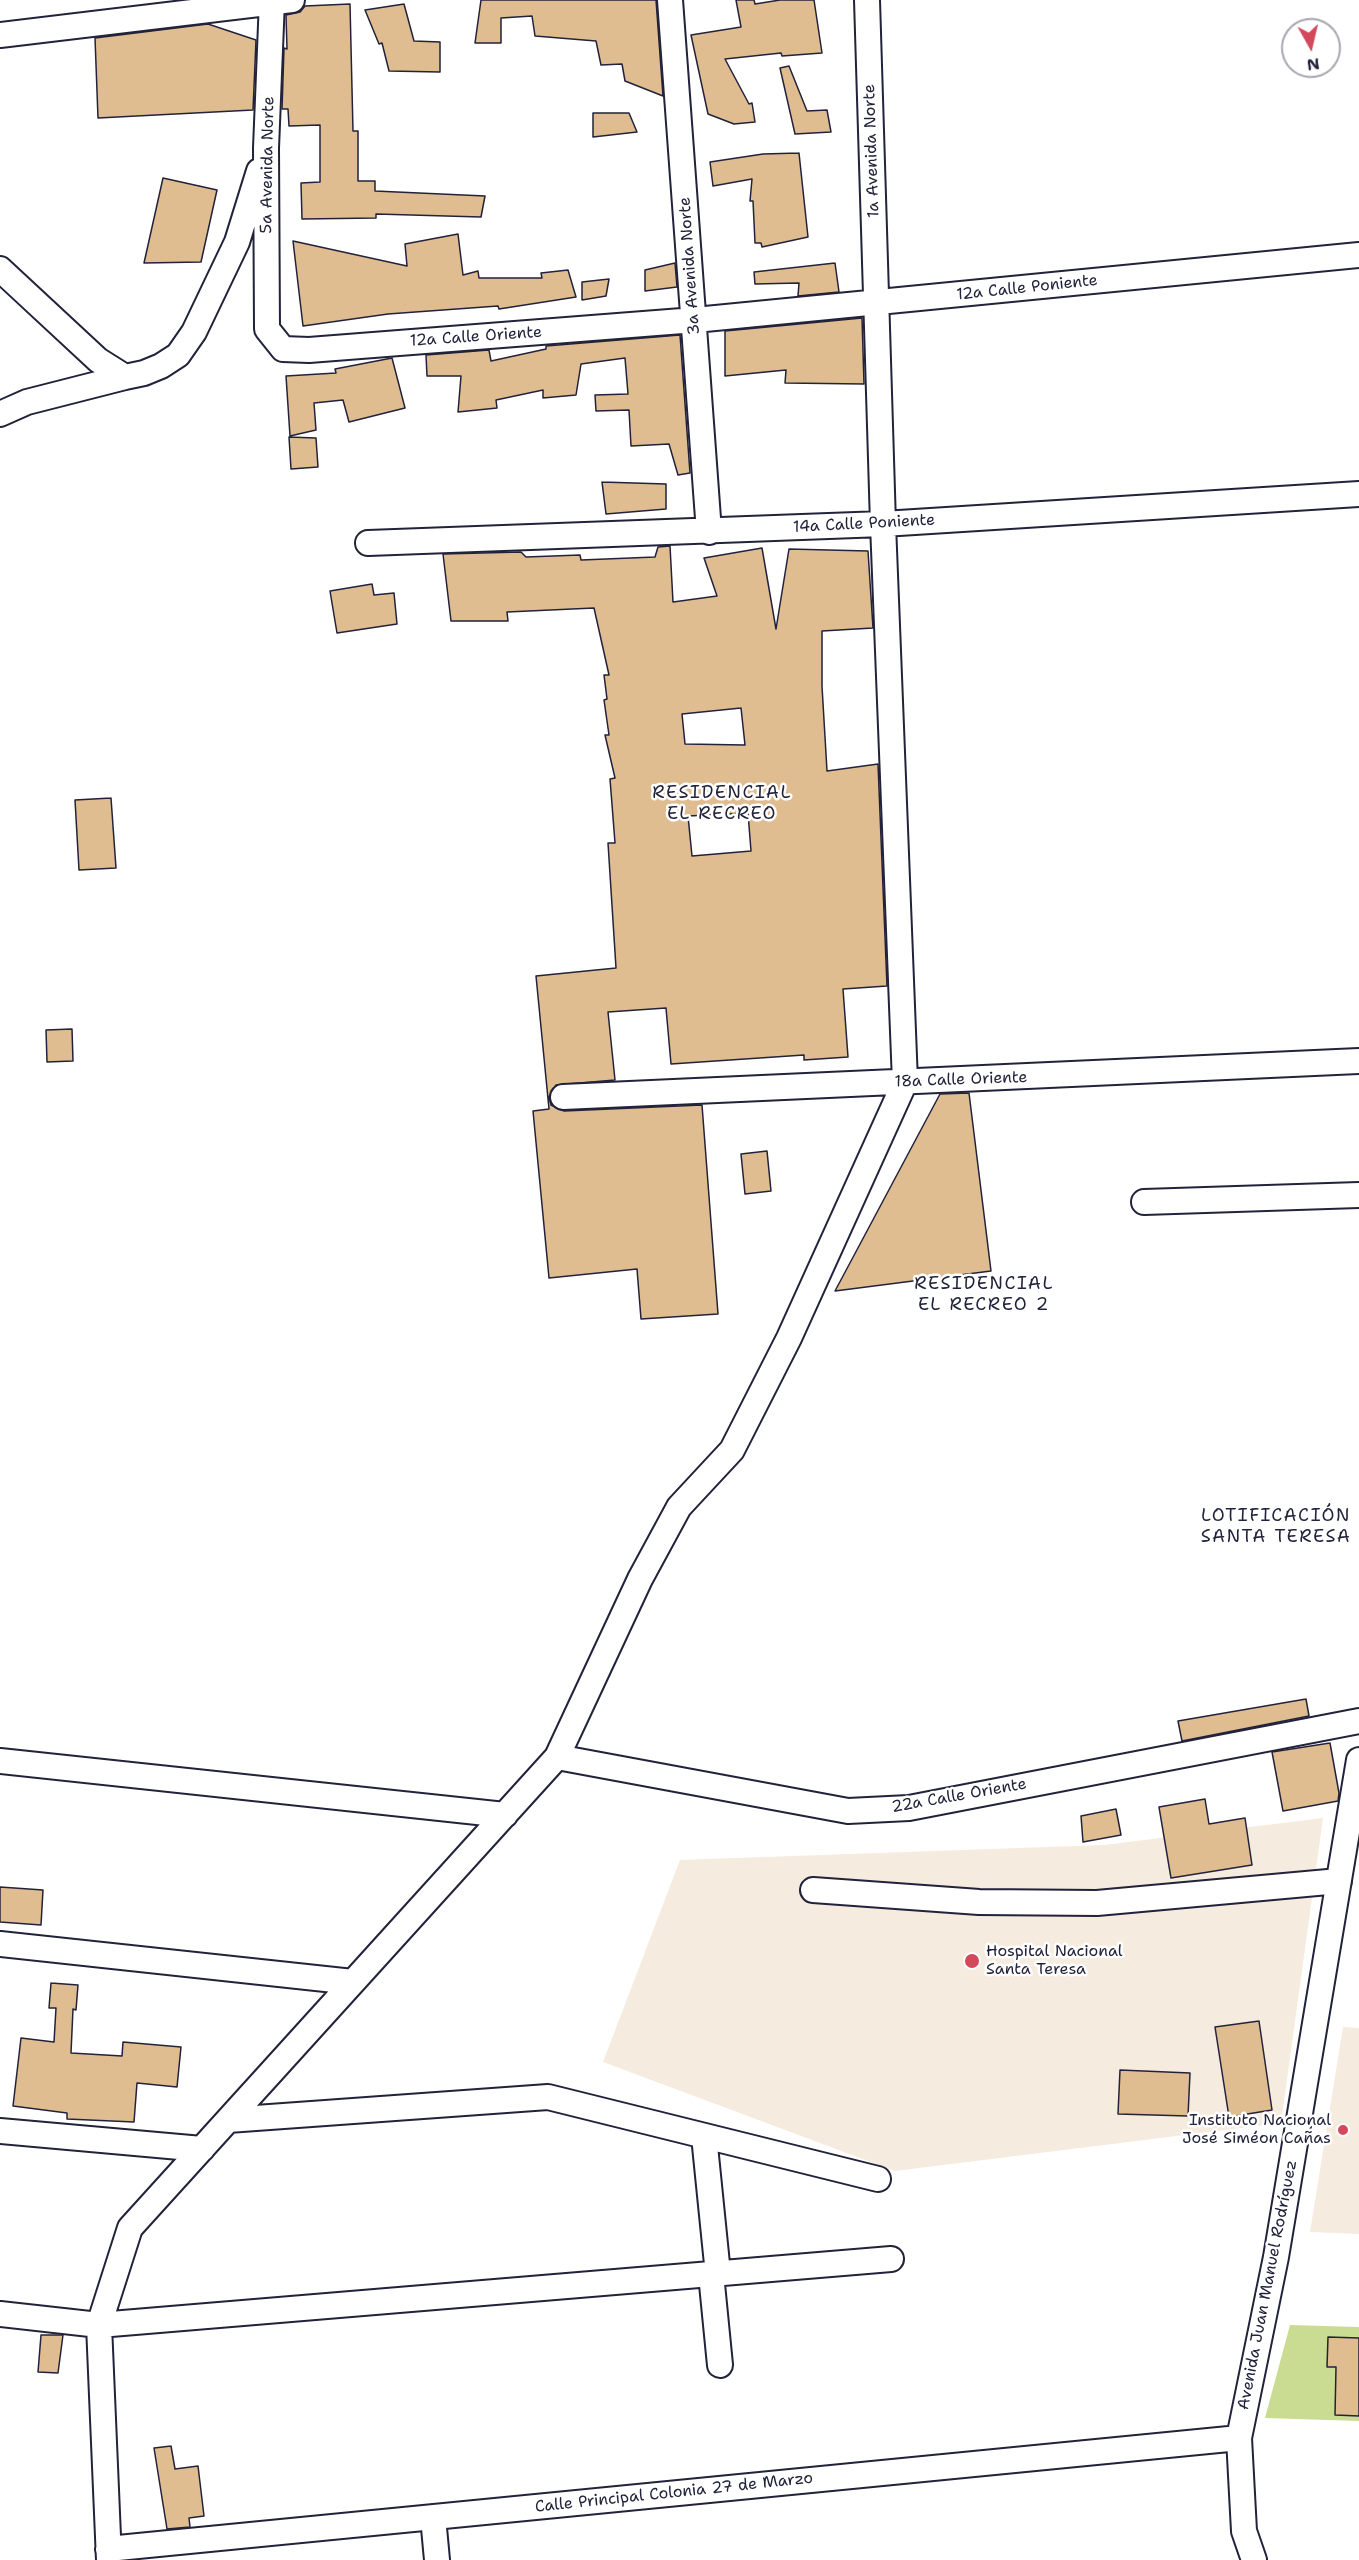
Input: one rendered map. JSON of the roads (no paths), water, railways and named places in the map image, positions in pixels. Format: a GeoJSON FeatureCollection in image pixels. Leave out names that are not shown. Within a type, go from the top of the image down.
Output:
{"type":"FeatureCollection","features":[{"type":"Feature","properties":{"kind":"street"},"geometry":{"type":"LineString","coordinates":[[0,35],[279,0]]}},
{"type":"Feature","properties":{"kind":"street","name":"5a Avenida Norte"},"geometry":{"type":"LineString","coordinates":[[267,329],[266,148],[279,0]]}},
{"type":"Feature","properties":{"kind":"street","name":"3a Avenida Norte"},"geometry":{"type":"LineString","coordinates":[[670,0],[709,532]]}},
{"type":"Feature","properties":{"kind":"street","name":"1a Avenida Norte"},"geometry":{"type":"LineString","coordinates":[[867,0],[883,524],[905,1082]]}},
{"type":"Feature","properties":{"kind":"street"},"geometry":{"type":"LineString","coordinates":[[0,414],[27,402],[161,366],[178,355],[194,332],[237,242],[266,148]]}},
{"type":"Feature","properties":{"kind":"street","name":"12a Calle Poniente"},"geometry":{"type":"LineString","coordinates":[[695,320],[1359,255]]}},
{"type":"Feature","properties":{"kind":"street"},"geometry":{"type":"LineString","coordinates":[[0,269],[98,360],[125,377]]}},
{"type":"Feature","properties":{"kind":"street","name":"12a Calle Oriente"},"geometry":{"type":"LineString","coordinates":[[267,329],[283,349],[309,350],[695,320]]}},
{"type":"Feature","properties":{"kind":"street","name":"14a Calle Poniente"},"geometry":{"type":"LineString","coordinates":[[368,543],[883,524],[1359,494]]}},
{"type":"Feature","properties":{"kind":"street","name":"18a Calle Oriente"},"geometry":{"type":"LineString","coordinates":[[563,1097],[1359,1061]]}},
{"type":"Feature","properties":{"kind":"street"},"geometry":{"type":"LineString","coordinates":[[109,2554],[99,2325],[130,2228],[557,1758],[640,1579],[679,1507],[732,1450],[789,1338],[905,1082]]}},
{"type":"Feature","properties":{"kind":"street"},"geometry":{"type":"LineString","coordinates":[[1144,1202],[1359,1195]]}},
{"type":"Feature","properties":{"kind":"street","name":"22a Calle Oriente"},"geometry":{"type":"LineString","coordinates":[[557,1758],[848,1811],[909,1808],[1359,1721]]}},
{"type":"Feature","properties":{"kind":"street","name":"Avenida Juan Manuel Rodríguez"},"geometry":{"type":"LineString","coordinates":[[1254,2560],[1244,2531],[1239,2438],[1276,2257],[1359,1760]]}},
{"type":"Feature","properties":{"kind":"street"},"geometry":{"type":"LineString","coordinates":[[0,1761],[506,1815]]}},
{"type":"Feature","properties":{"kind":"street"},"geometry":{"type":"LineString","coordinates":[[813,1890],[978,1902],[1097,1903],[1340,1881]]}},
{"type":"Feature","properties":{"kind":"street"},"geometry":{"type":"LineString","coordinates":[[0,1944],[353,1982]]}},
{"type":"Feature","properties":{"kind":"street"},"geometry":{"type":"LineString","coordinates":[[228,2120],[548,2097],[878,2180]]}},
{"type":"Feature","properties":{"kind":"street"},"geometry":{"type":"LineString","coordinates":[[0,2131],[202,2149]]}},
{"type":"Feature","properties":{"kind":"street"},"geometry":{"type":"LineString","coordinates":[[704,2136],[720,2365]]}},
{"type":"Feature","properties":{"kind":"street"},"geometry":{"type":"LineString","coordinates":[[0,2314],[99,2325],[891,2259]]}},
{"type":"Feature","properties":{"kind":"street","name":"Calle Principal Colonia 27 de Marzo"},"geometry":{"type":"LineString","coordinates":[[109,2554],[433,2517],[1239,2438]]}},
{"type":"Feature","properties":{"kind":"street"},"geometry":{"type":"LineString","coordinates":[[433,2517],[437,2560]]}},
{"type":"Feature","properties":{"kind":"place","name":"Hospital Nacional Santa Teresa"},"geometry":{"type":"Point","coordinates":[972,1961]}},
{"type":"Feature","properties":{"kind":"place","name":"Instituto Nacional José Siméon Cañas"},"geometry":{"type":"Point","coordinates":[1343,2130]}},
{"type":"Feature","properties":{"kind":"district","name":"RESIDENCIAL EL RECREO"},"geometry":{"type":"Point","coordinates":[722,803]}},
{"type":"Feature","properties":{"kind":"district","name":"RESIDENCIAL EL RECREO 2"},"geometry":{"type":"Point","coordinates":[984,1294]}},
{"type":"Feature","properties":{"kind":"district","name":"LOTIFICACIÓN SANTA TERESA"},"geometry":{"type":"Point","coordinates":[1276,1526]}}]}
